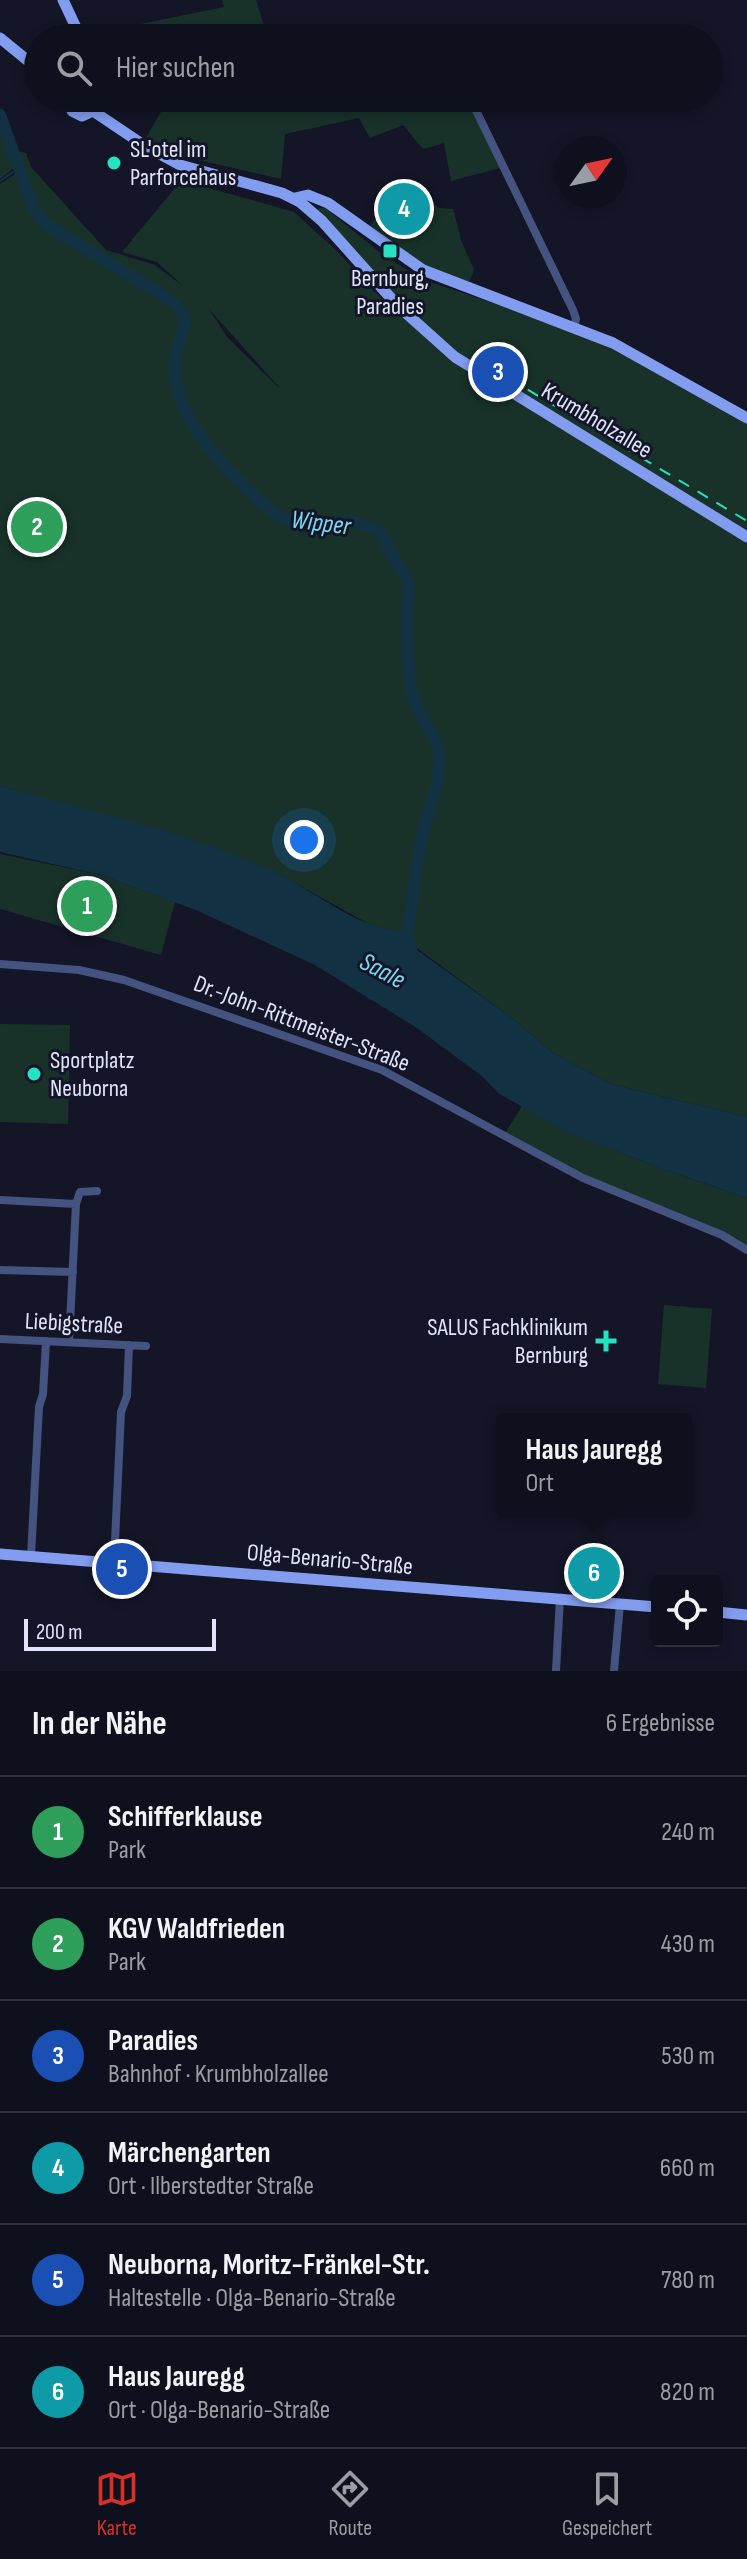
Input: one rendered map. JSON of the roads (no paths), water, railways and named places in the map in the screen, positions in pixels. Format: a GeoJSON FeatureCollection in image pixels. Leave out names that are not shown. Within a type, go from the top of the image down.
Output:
{"type":"FeatureCollection","features":[{"type":"Feature","properties":{"kind":"street"},"geometry":{"type":"LineString","coordinates":[[63,0],[74,24]]}},
{"type":"Feature","properties":{"kind":"street"},"geometry":{"type":"LineString","coordinates":[[0,38],[24,58]]}},
{"type":"Feature","properties":{"kind":"street"},"geometry":{"type":"LineString","coordinates":[[94,112],[180,165],[295,198],[308,195],[337,208],[423,270],[626,349],[747,418]]}},
{"type":"Feature","properties":{"kind":"street"},"geometry":{"type":"LineString","coordinates":[[477,112],[573,310],[576,319],[574,327]]}},
{"type":"Feature","properties":{"kind":"street","name":"Krumbholzallee"},"geometry":{"type":"LineString","coordinates":[[295,198],[314,213],[398,306],[445,350],[477,373],[747,537]]}},
{"type":"Feature","properties":{"kind":"street","name":"Dr.-John-Rittmeister-Straße"},"geometry":{"type":"LineString","coordinates":[[0,964],[79,970],[124,980],[382,1070],[583,1178],[722,1235],[747,1250]]}},
{"type":"Feature","properties":{"kind":"street"},"geometry":{"type":"LineString","coordinates":[[69,1342],[76,1204],[80,1192],[97,1191]]}},
{"type":"Feature","properties":{"kind":"street"},"geometry":{"type":"LineString","coordinates":[[0,1200],[76,1204]]}},
{"type":"Feature","properties":{"kind":"street"},"geometry":{"type":"LineString","coordinates":[[0,1270],[73,1272]]}},
{"type":"Feature","properties":{"kind":"street","name":"Liebigstraße"},"geometry":{"type":"LineString","coordinates":[[0,1339],[146,1346]]}},
{"type":"Feature","properties":{"kind":"street"},"geometry":{"type":"LineString","coordinates":[[31,1556],[46,1341]]}},
{"type":"Feature","properties":{"kind":"street"},"geometry":{"type":"LineString","coordinates":[[114,1563],[121,1412],[127,1396],[129,1345]]}},
{"type":"Feature","properties":{"kind":"street","name":"Olga-Benario-Straße"},"geometry":{"type":"LineString","coordinates":[[0,1554],[651,1607]]}},
{"type":"Feature","properties":{"kind":"street"},"geometry":{"type":"LineString","coordinates":[[556,1671],[560,1598]]}},
{"type":"Feature","properties":{"kind":"street"},"geometry":{"type":"LineString","coordinates":[[614,1671],[620,1604]]}},
{"type":"Feature","properties":{"kind":"street"},"geometry":{"type":"LineString","coordinates":[[723,1613],[747,1615]]}},
{"type":"Feature","properties":{"kind":"water","name":"Saale"},"geometry":{"type":"Polygon","coordinates":[[[0,786],[217,848],[286,878],[361,921],[377,927],[407,930],[416,939],[417,950],[509,1016],[553,1053],[611,1084],[747,1117],[747,1198],[567,1132],[498,1093],[483,1077],[417,1028],[315,965],[196,910],[101,875],[0,852],[0,786]]]}},
{"type":"Feature","properties":{"kind":"waterway","name":"Wipper"},"geometry":{"type":"LineString","coordinates":[[0,115],[33,207],[46,225],[166,297],[181,312],[184,326],[175,360],[175,380],[191,421],[219,460],[259,500],[284,519],[304,524],[353,522],[377,531],[384,537],[407,578],[407,647],[411,687],[438,748],[439,766],[420,847],[404,946]]}},
{"type":"Feature","properties":{"kind":"waterway"},"geometry":{"type":"LineString","coordinates":[[0,181],[19,168]]}},
{"type":"Feature","properties":{"kind":"railway"},"geometry":{"type":"LineString","coordinates":[[490,367],[747,521]]}},
{"type":"Feature","properties":{"kind":"place","name":"SL'otel im Parforcehaus"},"geometry":{"type":"Point","coordinates":[114,163]}},
{"type":"Feature","properties":{"kind":"place","name":"Märchengarten"},"geometry":{"type":"Point","coordinates":[404,209]}},
{"type":"Feature","properties":{"kind":"place","name":"Bernburg, Paradies"},"geometry":{"type":"Point","coordinates":[390,251]}},
{"type":"Feature","properties":{"kind":"place","name":"Paradies"},"geometry":{"type":"Point","coordinates":[498,372]}},
{"type":"Feature","properties":{"kind":"place","name":"KGV Waldfrieden"},"geometry":{"type":"Point","coordinates":[37,527]}},
{"type":"Feature","properties":{"kind":"place","name":"Schifferklause"},"geometry":{"type":"Point","coordinates":[87,906]}},
{"type":"Feature","properties":{"kind":"place","name":"Sportplatz Neuborna"},"geometry":{"type":"Point","coordinates":[34,1074]}},
{"type":"Feature","properties":{"kind":"place","name":"SALUS Fachklinikum Bernburg"},"geometry":{"type":"Point","coordinates":[606,1341]}},
{"type":"Feature","properties":{"kind":"place","name":"Neuborna, Moritz-Fränkel-Str."},"geometry":{"type":"Point","coordinates":[122,1569]}},
{"type":"Feature","properties":{"kind":"place","name":"Haus Jauregg"},"geometry":{"type":"Point","coordinates":[594,1573]}}]}
